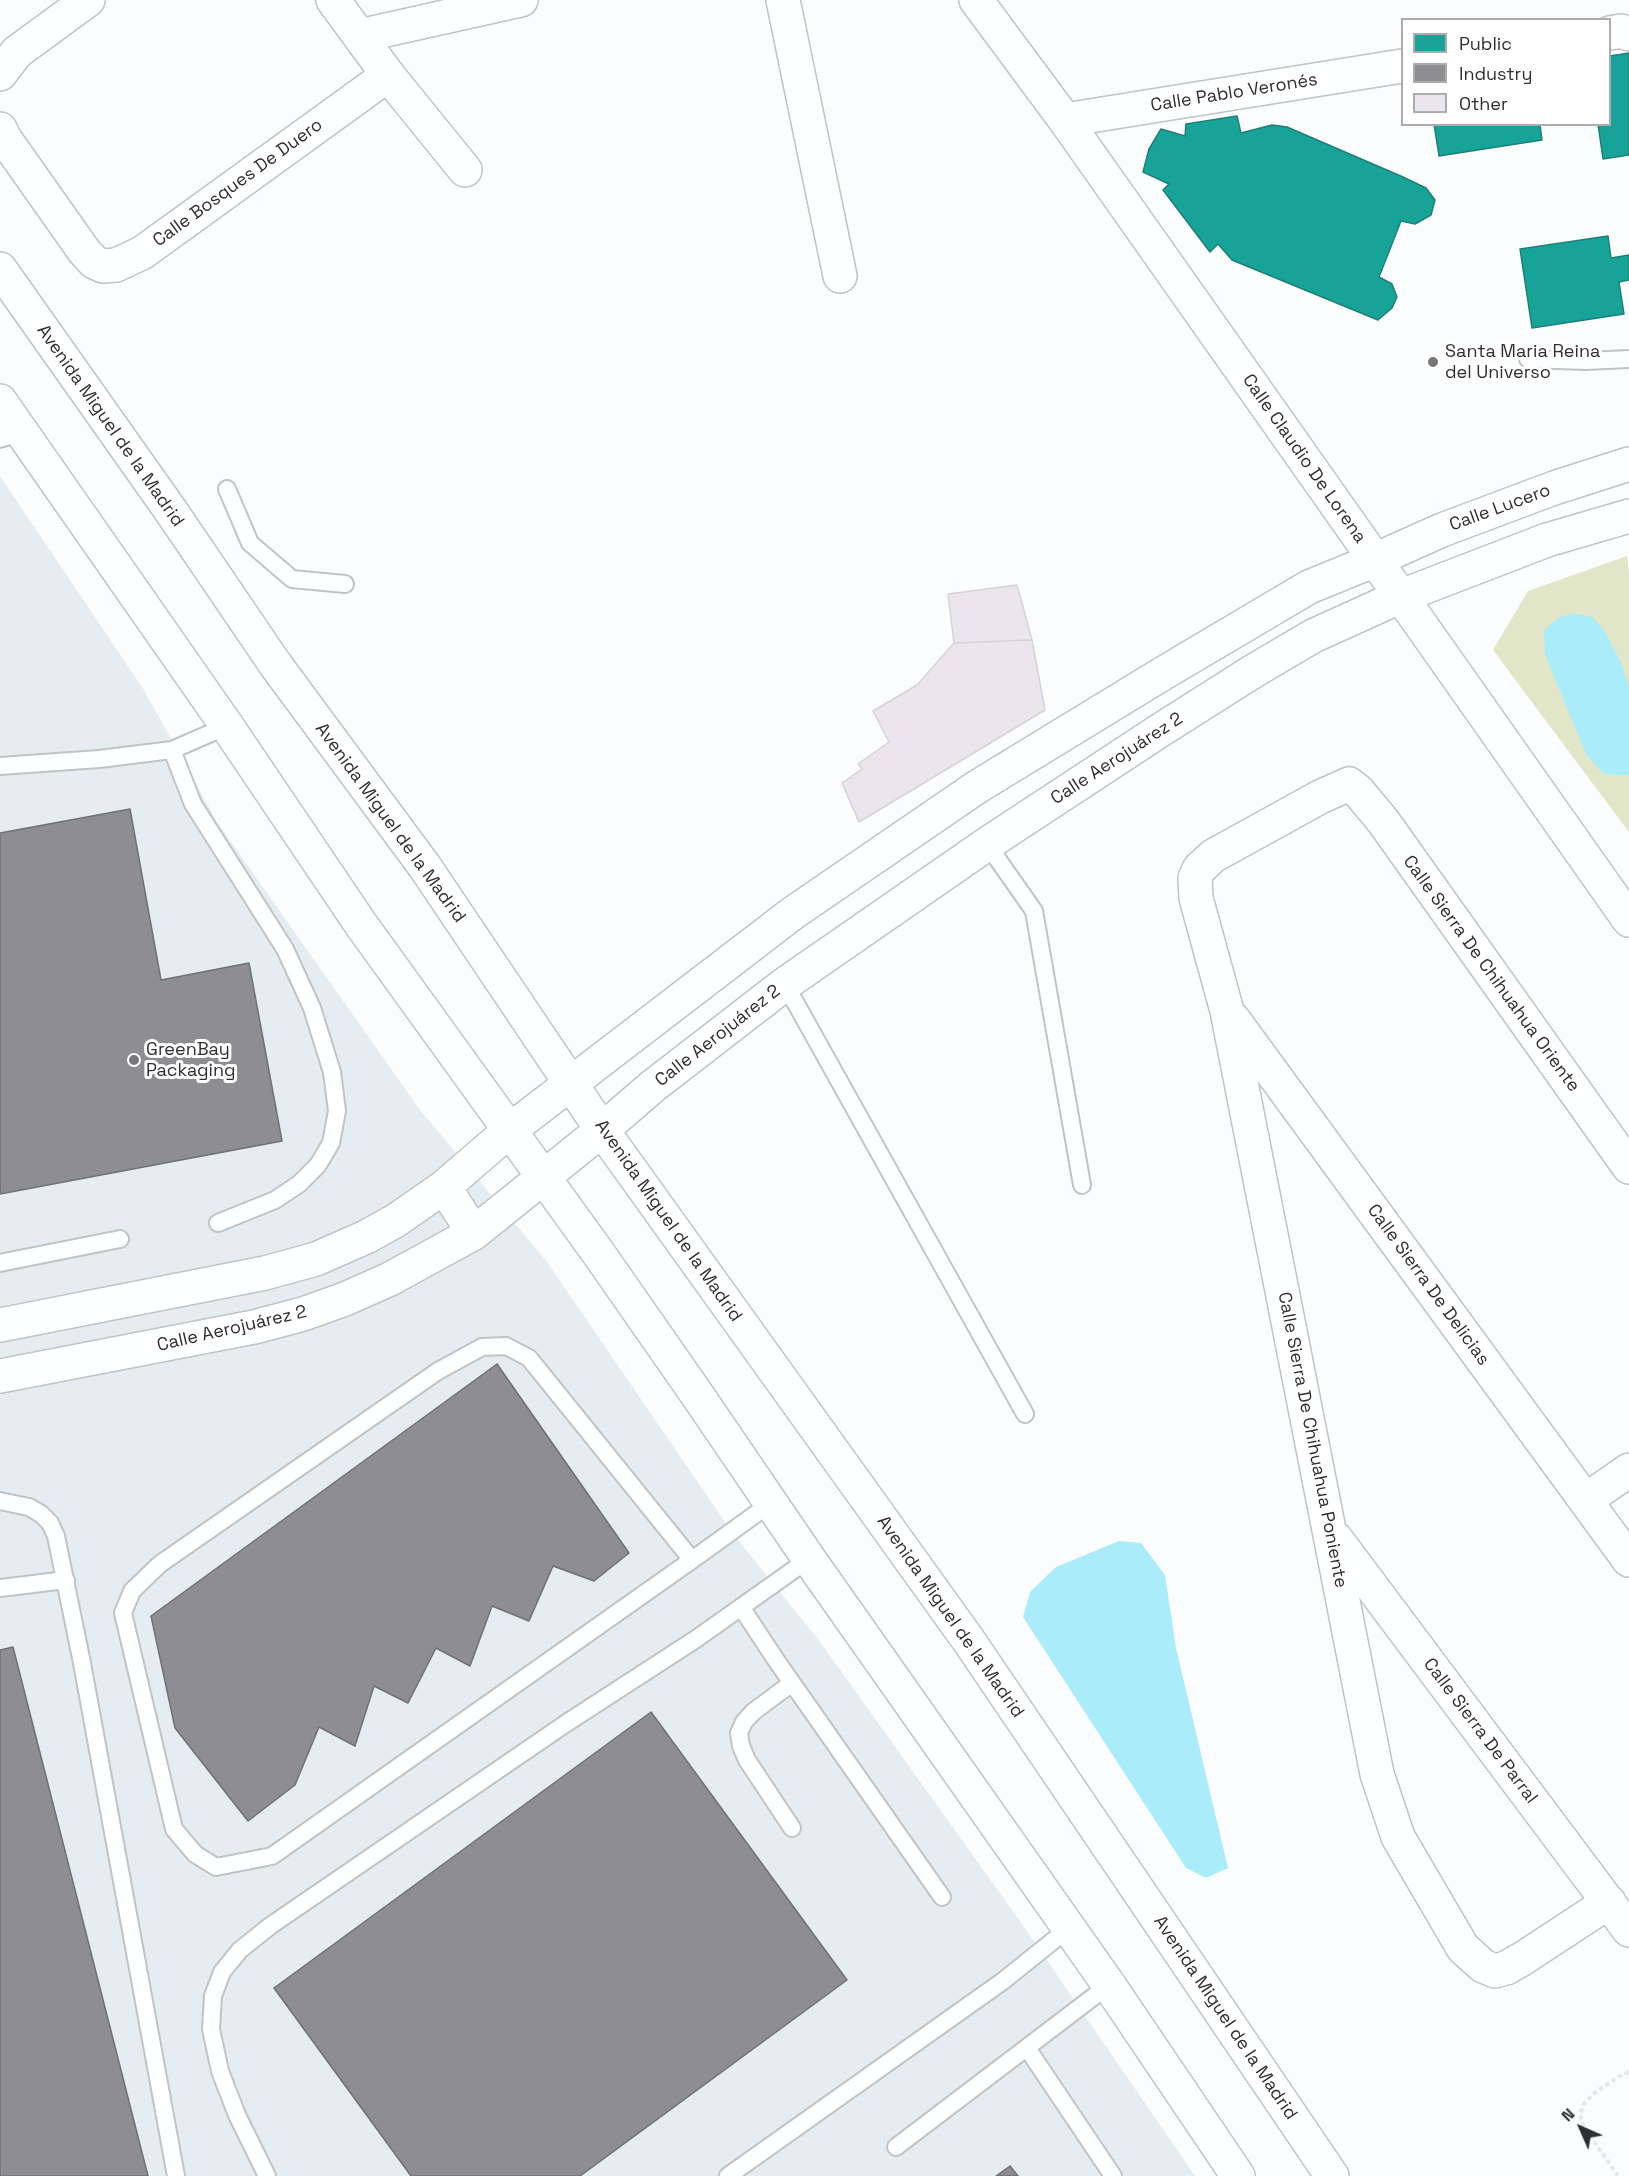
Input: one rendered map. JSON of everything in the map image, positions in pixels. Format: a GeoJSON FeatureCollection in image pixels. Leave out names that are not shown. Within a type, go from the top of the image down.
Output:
{"type":"FeatureCollection","features":[{"type":"Feature","properties":{"kind":"street"},"geometry":{"type":"LineString","coordinates":[[0,74],[17,52],[88,0]]}},
{"type":"Feature","properties":{"kind":"street"},"geometry":{"type":"LineString","coordinates":[[333,0],[388,75],[465,170]]}},
{"type":"Feature","properties":{"kind":"street"},"geometry":{"type":"LineString","coordinates":[[359,36],[521,0]]}},
{"type":"Feature","properties":{"kind":"street"},"geometry":{"type":"LineString","coordinates":[[783,0],[840,276]]}},
{"type":"Feature","properties":{"kind":"street","name":"Calle Claudio De Lorena"},"geometry":{"type":"LineString","coordinates":[[976,0],[1065,120],[1629,920]]}},
{"type":"Feature","properties":{"kind":"street"},"geometry":{"type":"LineString","coordinates":[[1611,33],[1620,31],[1629,34]]}},
{"type":"Feature","properties":{"kind":"street","name":"Calle Pablo Veronés"},"geometry":{"type":"LineString","coordinates":[[1065,120],[1401,66]]}},
{"type":"Feature","properties":{"kind":"street","name":"Calle Bosques De Duero"},"geometry":{"type":"LineString","coordinates":[[0,129],[84,251],[94,262],[103,266],[116,265],[142,253],[388,75]]}},
{"type":"Feature","properties":{"kind":"street","name":"Avenida Miguel de la Madrid"},"geometry":{"type":"LineString","coordinates":[[0,269],[171,511],[274,664],[425,867],[602,1130],[969,1641],[1332,2176]]}},
{"type":"Feature","properties":{"kind":"street"},"geometry":{"type":"LineString","coordinates":[[0,401],[11,436],[227,726],[360,923],[645,1320],[809,1559],[1070,1928],[1238,2176]]}},
{"type":"Feature","properties":{"kind":"street","name":"Calle Lucero"},"geometry":{"type":"LineString","coordinates":[[1375,560],[1442,530],[1554,488],[1629,464]]}},
{"type":"Feature","properties":{"kind":"street"},"geometry":{"type":"LineString","coordinates":[[1400,597],[1548,540],[1629,516]]}},
{"type":"Feature","properties":{"kind":"street"},"geometry":{"type":"LineString","coordinates":[[0,1325],[266,1273],[315,1259],[395,1221],[444,1187],[510,1130],[793,913],[977,787],[1309,587],[1375,560]]}},
{"type":"Feature","properties":{"kind":"street","name":"Calle Aerojuárez 2"},"geometry":{"type":"LineString","coordinates":[[0,1376],[254,1327],[303,1314],[390,1279],[474,1233],[653,1086],[785,984],[987,844],[1252,672],[1313,636],[1400,597]]}},
{"type":"Feature","properties":{"kind":"street","name":"Calle Sierra De Chihuahua Poniente"},"geometry":{"type":"LineString","coordinates":[[1349,784],[1328,793],[1213,856],[1199,869],[1195,878],[1198,908],[1227,1011],[1377,1774],[1391,1820],[1408,1856],[1463,1948],[1483,1966],[1495,1971],[1506,1968],[1609,1902]]}},
{"type":"Feature","properties":{"kind":"street","name":"Calle Sierra De Chihuahua Oriente"},"geometry":{"type":"LineString","coordinates":[[1349,784],[1358,791],[1383,821],[1629,1167]]}},
{"type":"Feature","properties":{"kind":"street","name":"Calle Sierra De Delicias"},"geometry":{"type":"LineString","coordinates":[[1227,1011],[1629,1560]]}},
{"type":"Feature","properties":{"kind":"street"},"geometry":{"type":"LineString","coordinates":[[444,1187],[474,1233]]}},
{"type":"Feature","properties":{"kind":"street"},"geometry":{"type":"LineString","coordinates":[[1586,1500],[1629,1470]]}},
{"type":"Feature","properties":{"kind":"street","name":"Calle Sierra De Parral"},"geometry":{"type":"LineString","coordinates":[[1331,1533],[1629,1930]]}},
{"type":"Feature","properties":{"kind":"lane"},"geometry":{"type":"LineString","coordinates":[[1528,359],[1586,361],[1629,359]]}},
{"type":"Feature","properties":{"kind":"lane"},"geometry":{"type":"LineString","coordinates":[[227,489],[250,543],[292,579],[345,584]]}},
{"type":"Feature","properties":{"kind":"lane"},"geometry":{"type":"LineString","coordinates":[[0,766],[99,759],[172,750],[227,726]]}},
{"type":"Feature","properties":{"kind":"lane"},"geometry":{"type":"LineString","coordinates":[[172,750],[193,804],[285,949],[312,1008],[332,1072],[337,1111],[331,1143],[318,1165],[299,1184],[276,1200],[218,1222]]}},
{"type":"Feature","properties":{"kind":"lane"},"geometry":{"type":"LineString","coordinates":[[987,844],[1034,911],[1082,1185]]}},
{"type":"Feature","properties":{"kind":"lane"},"geometry":{"type":"LineString","coordinates":[[785,984],[1024,1414]]}},
{"type":"Feature","properties":{"kind":"lane"},"geometry":{"type":"LineString","coordinates":[[0,1263],[120,1239]]}},
{"type":"Feature","properties":{"kind":"lane"},"geometry":{"type":"LineString","coordinates":[[692,1560],[529,1358],[506,1346],[482,1347],[438,1371],[169,1558],[132,1591],[123,1613],[174,1829],[195,1854],[216,1867],[272,1857],[692,1560],[771,1503]]}},
{"type":"Feature","properties":{"kind":"lane"},"geometry":{"type":"LineString","coordinates":[[0,1501],[29,1507],[41,1514],[50,1523],[56,1536],[176,2176]]}},
{"type":"Feature","properties":{"kind":"lane"},"geometry":{"type":"LineString","coordinates":[[267,2176],[237,2115],[220,2071],[211,2029],[213,1996],[222,1972],[240,1950],[270,1926],[565,1724],[696,1639],[809,1559]]}},
{"type":"Feature","properties":{"kind":"lane"},"geometry":{"type":"LineString","coordinates":[[0,1588],[66,1580]]}},
{"type":"Feature","properties":{"kind":"lane"},"geometry":{"type":"LineString","coordinates":[[741,1607],[942,1897]]}},
{"type":"Feature","properties":{"kind":"lane"},"geometry":{"type":"LineString","coordinates":[[792,1683],[753,1712],[744,1722],[740,1733],[741,1746],[747,1760],[792,1828]]}},
{"type":"Feature","properties":{"kind":"lane"},"geometry":{"type":"LineString","coordinates":[[728,2176],[1003,1981],[1070,1928]]}},
{"type":"Feature","properties":{"kind":"lane"},"geometry":{"type":"LineString","coordinates":[[896,2147],[1109,1985]]}},
{"type":"Feature","properties":{"kind":"lane"},"geometry":{"type":"LineString","coordinates":[[1027,2048],[1113,2176]]}},
{"type":"Feature","properties":{"kind":"path"},"geometry":{"type":"LineString","coordinates":[[1618,2176],[1583,2125],[1580,2114],[1584,2104],[1593,2094],[1629,2072]]}},
{"type":"Feature","properties":{"kind":"shaded area"},"geometry":{"type":"Polygon","coordinates":[[[0,476],[144,690],[217,822],[420,1110],[547,1262],[734,1535],[818,1639],[1022,1924],[1195,2176],[0,2176],[0,476]]]}},
{"type":"Feature","properties":{"kind":"green space"},"geometry":{"type":"Polygon","coordinates":[[[1627,556],[1629,572],[1629,832],[1493,650],[1528,591],[1627,556]]]}},
{"type":"Feature","properties":{"kind":"water"},"geometry":{"type":"Polygon","coordinates":[[[1573,613],[1592,617],[1604,630],[1620,661],[1629,686],[1629,775],[1604,774],[1587,756],[1545,655],[1544,630],[1558,618],[1573,613]]]}},
{"type":"Feature","properties":{"kind":"water"},"geometry":{"type":"Polygon","coordinates":[[[1119,1541],[1141,1543],[1165,1575],[1176,1648],[1228,1868],[1206,1878],[1186,1868],[1023,1617],[1030,1592],[1056,1567],[1119,1541]]]}},
{"type":"Feature","properties":{"kind":"building: Public"},"geometry":{"type":"Polygon","coordinates":[[[1629,53],[1629,155],[1603,159],[1598,126],[1611,126],[1611,56],[1629,53]]]}},
{"type":"Feature","properties":{"kind":"building: Public"},"geometry":{"type":"Polygon","coordinates":[[[1237,116],[1241,133],[1272,125],[1287,127],[1426,188],[1435,200],[1431,215],[1415,224],[1401,221],[1379,277],[1392,284],[1397,297],[1392,308],[1378,320],[1232,260],[1218,244],[1210,252],[1163,190],[1169,184],[1143,172],[1149,149],[1161,129],[1185,136],[1186,124],[1237,116]]]}},
{"type":"Feature","properties":{"kind":"building: Public"},"geometry":{"type":"Polygon","coordinates":[[[1434,126],[1540,126],[1542,140],[1439,156],[1434,126]]]}},
{"type":"Feature","properties":{"kind":"building: Public"},"geometry":{"type":"Polygon","coordinates":[[[1608,236],[1611,258],[1629,255],[1629,280],[1619,282],[1624,314],[1532,328],[1520,249],[1608,236]]]}},
{"type":"Feature","properties":{"kind":"building: Industry","name":"GreenBay Packaging"},"geometry":{"type":"Polygon","coordinates":[[[130,809],[161,980],[249,963],[282,1141],[0,1194],[0,833],[130,809]]]}},
{"type":"Feature","properties":{"kind":"building: Industry"},"geometry":{"type":"Polygon","coordinates":[[[497,1364],[629,1553],[594,1581],[553,1566],[529,1621],[492,1606],[470,1666],[436,1648],[408,1703],[374,1686],[355,1746],[319,1727],[295,1785],[248,1821],[175,1728],[151,1616],[497,1364]]]}},
{"type":"Feature","properties":{"kind":"building: Industry"},"geometry":{"type":"Polygon","coordinates":[[[13,1647],[148,2176],[0,2176],[0,1650],[13,1647]]]}},
{"type":"Feature","properties":{"kind":"building: Industry"},"geometry":{"type":"Polygon","coordinates":[[[651,1712],[847,1980],[580,2176],[411,2176],[274,1988],[651,1712]]]}},
{"type":"Feature","properties":{"kind":"building: Industry"},"geometry":{"type":"Polygon","coordinates":[[[1010,2166],[1018,2176],[996,2176],[1010,2166]]]}},
{"type":"Feature","properties":{"kind":"building: Other"},"geometry":{"type":"Polygon","coordinates":[[[1017,585],[1032,640],[954,643],[948,594],[1017,585]]]}},
{"type":"Feature","properties":{"kind":"building: Other"},"geometry":{"type":"Polygon","coordinates":[[[1032,640],[1045,710],[859,822],[842,783],[862,769],[858,764],[889,742],[873,711],[917,685],[954,643],[1032,640]]]}},
{"type":"Feature","properties":{"kind":"place","name":"Santa Maria Reina del Universo"},"geometry":{"type":"Point","coordinates":[1433,362]}},
{"type":"Feature","properties":{"kind":"place","name":"GreenBay Packaging"},"geometry":{"type":"Point","coordinates":[134,1060]}}]}
